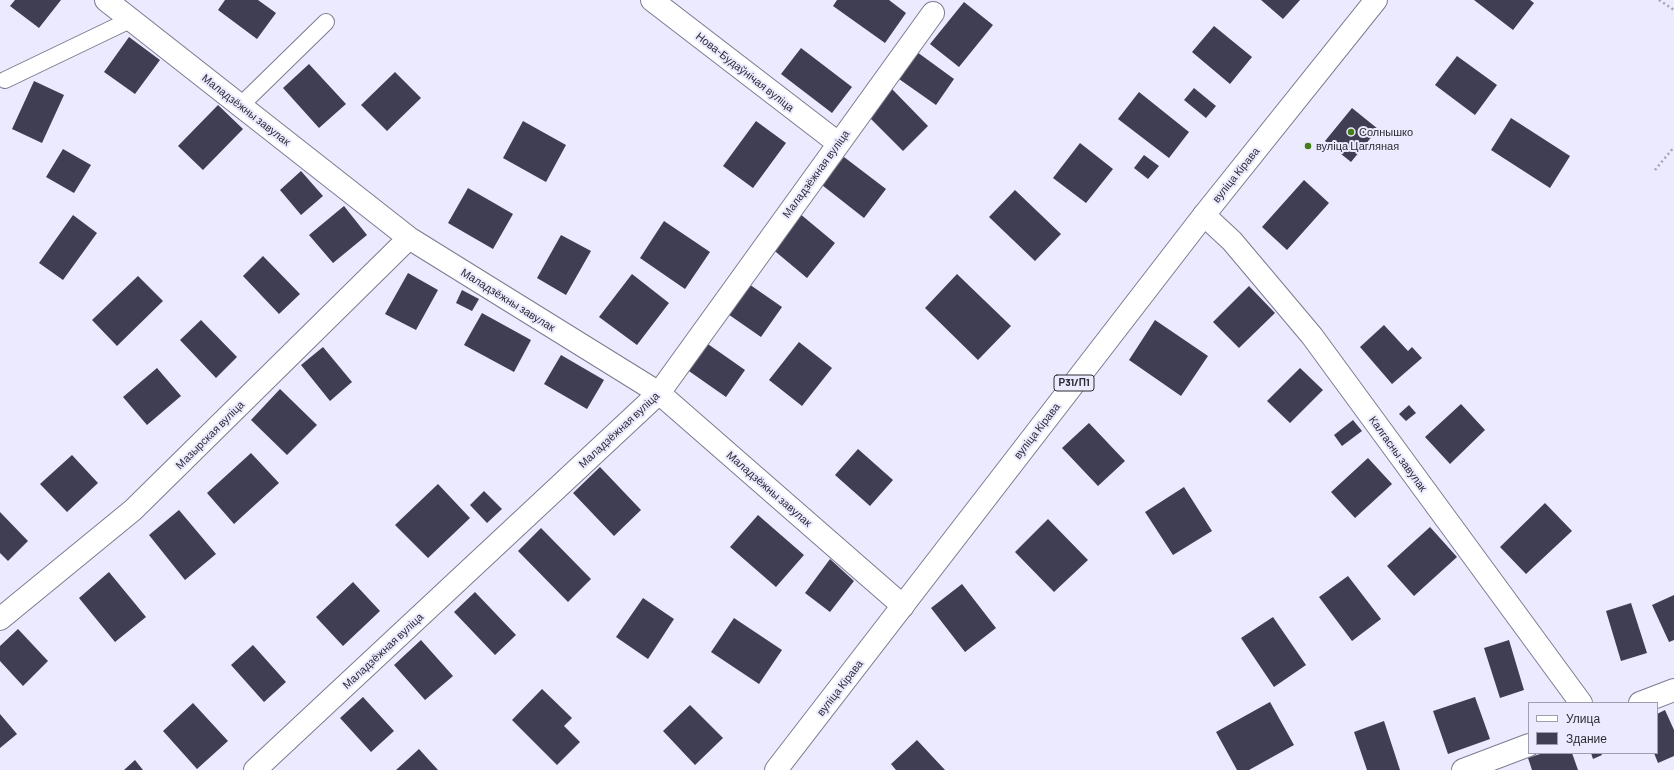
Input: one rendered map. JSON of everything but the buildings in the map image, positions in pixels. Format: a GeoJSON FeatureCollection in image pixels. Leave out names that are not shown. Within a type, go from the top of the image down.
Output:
{"type":"FeatureCollection","features":[{"type":"Feature","properties":{"kind":"street","name":"Маладзёжны завулак"},"geometry":{"type":"LineString","coordinates":[[106,0],[409,238],[659,393],[903,606]]}},
{"type":"Feature","properties":{"kind":"street","name":"Нова-Будаўнічая вуліца"},"geometry":{"type":"LineString","coordinates":[[652,0],[838,143]]}},
{"type":"Feature","properties":{"kind":"street","name":"вуліца Кірава"},"geometry":{"type":"LineString","coordinates":[[776,770],[1204,215],[1376,0]]}},
{"type":"Feature","properties":{"kind":"street","name":"Маладзёжная вуліца"},"geometry":{"type":"LineString","coordinates":[[255,770],[659,393],[933,13]]}},
{"type":"Feature","properties":{"kind":"street","name":"Калгасны завулак"},"geometry":{"type":"LineString","coordinates":[[1204,215],[1232,241],[1312,336],[1580,702]]}},
{"type":"Feature","properties":{"kind":"street","name":"Мазырская вуліца"},"geometry":{"type":"LineString","coordinates":[[0,619],[134,510],[409,238]]}},
{"type":"Feature","properties":{"kind":"street"},"geometry":{"type":"LineString","coordinates":[[1643,702],[1674,690]]}},
{"type":"Feature","properties":{"kind":"street"},"geometry":{"type":"LineString","coordinates":[[1463,770],[1528,745]]}},
{"type":"Feature","properties":{"kind":"lane"},"geometry":{"type":"LineString","coordinates":[[5,80],[130,20]]}},
{"type":"Feature","properties":{"kind":"lane"},"geometry":{"type":"LineString","coordinates":[[240,106],[326,22]]}},
{"type":"Feature","properties":{"kind":"path"},"geometry":{"type":"LineString","coordinates":[[1659,0],[1674,10]]}},
{"type":"Feature","properties":{"kind":"path"},"geometry":{"type":"LineString","coordinates":[[1655,170],[1674,147]]}},
{"type":"Feature","properties":{"kind":"place","name":"Солнышко"},"geometry":{"type":"Point","coordinates":[1351,132]}},
{"type":"Feature","properties":{"kind":"place","name":"вуліца Цагляная"},"geometry":{"type":"Point","coordinates":[1308,146]}}]}
